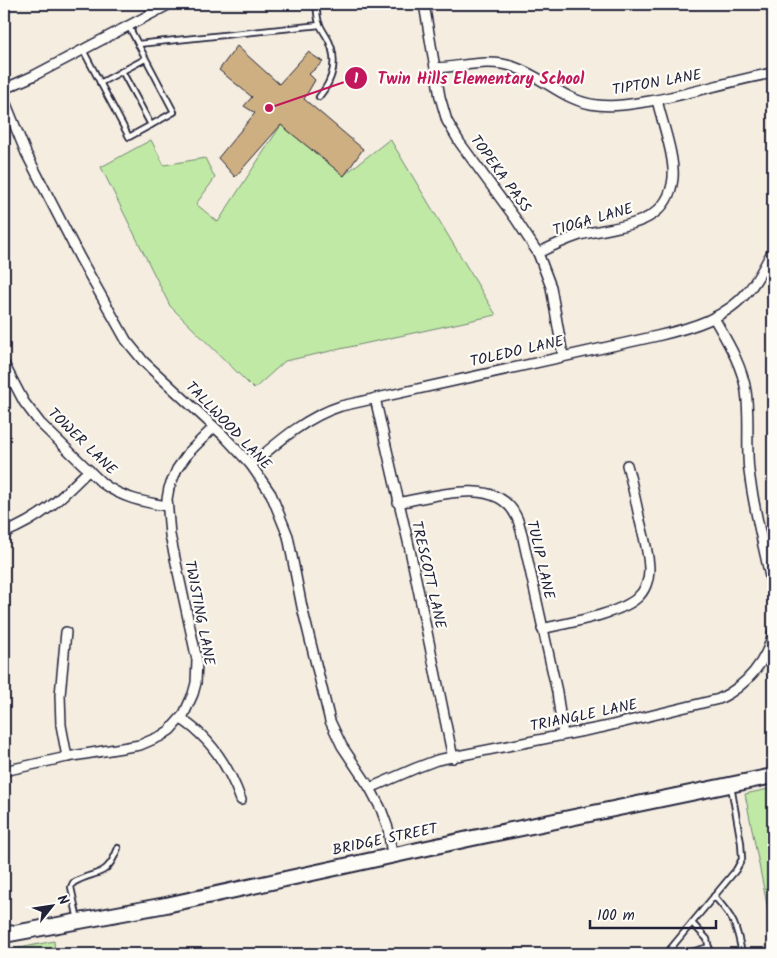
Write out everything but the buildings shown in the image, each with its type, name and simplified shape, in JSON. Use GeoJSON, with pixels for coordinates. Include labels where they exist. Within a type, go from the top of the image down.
{"type":"FeatureCollection","features":[{"type":"Feature","properties":{"kind":"main road","name":"BRIDGE STREET"},"geometry":{"type":"LineString","coordinates":[[4,935],[166,905],[392,855],[773,776]]}},
{"type":"Feature","properties":{"kind":"street"},"geometry":{"type":"LineString","coordinates":[[4,90],[170,4]]}},
{"type":"Feature","properties":{"kind":"street","name":"TOPEKA PASS"},"geometry":{"type":"LineString","coordinates":[[424,4],[440,97],[447,121],[460,143],[538,253],[550,287],[563,356]]}},
{"type":"Feature","properties":{"kind":"street","name":"TIPTON LANE"},"geometry":{"type":"LineString","coordinates":[[435,68],[504,64],[524,71],[566,96],[588,104],[623,106],[681,96],[773,73]]}},
{"type":"Feature","properties":{"kind":"street","name":"TALLWOOD LANE"},"geometry":{"type":"LineString","coordinates":[[4,98],[26,153],[80,258],[134,352],[214,427],[251,465],[271,494],[288,536],[302,607],[330,721],[342,746],[370,788],[381,809],[388,828],[392,855]]}},
{"type":"Feature","properties":{"kind":"street","name":"TIOGA LANE"},"geometry":{"type":"LineString","coordinates":[[538,253],[581,235],[626,226],[648,218],[663,206],[673,178],[657,100]]}},
{"type":"Feature","properties":{"kind":"street","name":"TOLEDO LANE"},"geometry":{"type":"LineString","coordinates":[[251,465],[296,429],[316,416],[341,406],[665,334],[714,318],[740,300],[750,289],[773,250]]}},
{"type":"Feature","properties":{"kind":"street"},"geometry":{"type":"LineString","coordinates":[[714,318],[740,367],[744,379],[748,404],[750,475],[763,549],[773,591]]}},
{"type":"Feature","properties":{"kind":"street","name":"TOWER LANE"},"geometry":{"type":"LineString","coordinates":[[4,364],[24,402],[40,423],[102,483],[121,495],[139,502],[167,506]]}},
{"type":"Feature","properties":{"kind":"street","name":"TRESCOTT LANE"},"geometry":{"type":"LineString","coordinates":[[375,398],[433,657],[453,758]]}},
{"type":"Feature","properties":{"kind":"street","name":"TWISTING LANE"},"geometry":{"type":"LineString","coordinates":[[4,771],[67,757],[140,745],[170,730],[181,719],[194,694],[197,665],[192,633],[170,535],[167,506],[169,488],[177,469],[195,445],[214,427]]}},
{"type":"Feature","properties":{"kind":"street"},"geometry":{"type":"LineString","coordinates":[[542,629],[610,611],[628,604],[643,591],[649,572],[647,551],[626,465]]}},
{"type":"Feature","properties":{"kind":"street"},"geometry":{"type":"LineString","coordinates":[[4,533],[26,524],[48,509],[89,470]]}},
{"type":"Feature","properties":{"kind":"street","name":"TULIP LANE"},"geometry":{"type":"LineString","coordinates":[[398,503],[448,494],[476,492],[494,496],[510,507],[516,515],[522,534],[557,692],[563,735]]}},
{"type":"Feature","properties":{"kind":"street"},"geometry":{"type":"LineString","coordinates":[[66,632],[60,695],[61,725],[67,757]]}},
{"type":"Feature","properties":{"kind":"street","name":"TRIANGLE LANE"},"geometry":{"type":"LineString","coordinates":[[370,788],[426,764],[695,706],[719,699],[731,694],[750,677],[758,667],[769,646],[773,632]]}},
{"type":"Feature","properties":{"kind":"street"},"geometry":{"type":"LineString","coordinates":[[181,719],[196,730],[215,749],[226,766],[241,800]]}},
{"type":"Feature","properties":{"kind":"lane"},"geometry":{"type":"LineString","coordinates":[[316,4],[320,25],[334,57],[334,68],[330,81],[320,96]]}},
{"type":"Feature","properties":{"kind":"lane"},"geometry":{"type":"LineString","coordinates":[[83,50],[129,137],[151,125],[174,112],[128,25]]}},
{"type":"Feature","properties":{"kind":"lane"},"geometry":{"type":"LineString","coordinates":[[138,44],[320,25]]}},
{"type":"Feature","properties":{"kind":"lane"},"geometry":{"type":"LineString","coordinates":[[100,83],[146,59]]}},
{"type":"Feature","properties":{"kind":"lane"},"geometry":{"type":"LineString","coordinates":[[122,71],[151,125]]}},
{"type":"Feature","properties":{"kind":"lane"},"geometry":{"type":"LineString","coordinates":[[666,954],[736,870],[742,859],[731,785]]}},
{"type":"Feature","properties":{"kind":"lane"},"geometry":{"type":"LineString","coordinates":[[78,921],[71,887],[73,883],[80,878],[100,873],[104,870],[114,858],[118,848]]}},
{"type":"Feature","properties":{"kind":"lane"},"geometry":{"type":"LineString","coordinates":[[714,896],[732,917],[737,929],[742,954]]}},
{"type":"Feature","properties":{"kind":"lane"},"geometry":{"type":"LineString","coordinates":[[692,923],[707,939],[710,954]]}},
{"type":"Feature","properties":{"kind":"lane"},"geometry":{"type":"LineString","coordinates":[[688,954],[709,947]]}},
{"type":"Feature","properties":{"kind":"green space"},"geometry":{"type":"Polygon","coordinates":[[[281,125],[344,175],[390,139],[496,315],[285,361],[254,389],[170,306],[101,167],[151,140],[164,165],[205,158],[215,178],[196,204],[218,222],[281,125]]]}},
{"type":"Feature","properties":{"kind":"green space"},"geometry":{"type":"Polygon","coordinates":[[[773,788],[773,935],[745,794],[773,788]]]}},
{"type":"Feature","properties":{"kind":"green space"},"geometry":{"type":"Polygon","coordinates":[[[54,941],[55,954],[4,954],[4,947],[5,951],[54,941]]]}},
{"type":"Feature","properties":{"kind":"place","name":"Twin Hills Elementary School"},"geometry":{"type":"Point","coordinates":[269,108]}}]}
